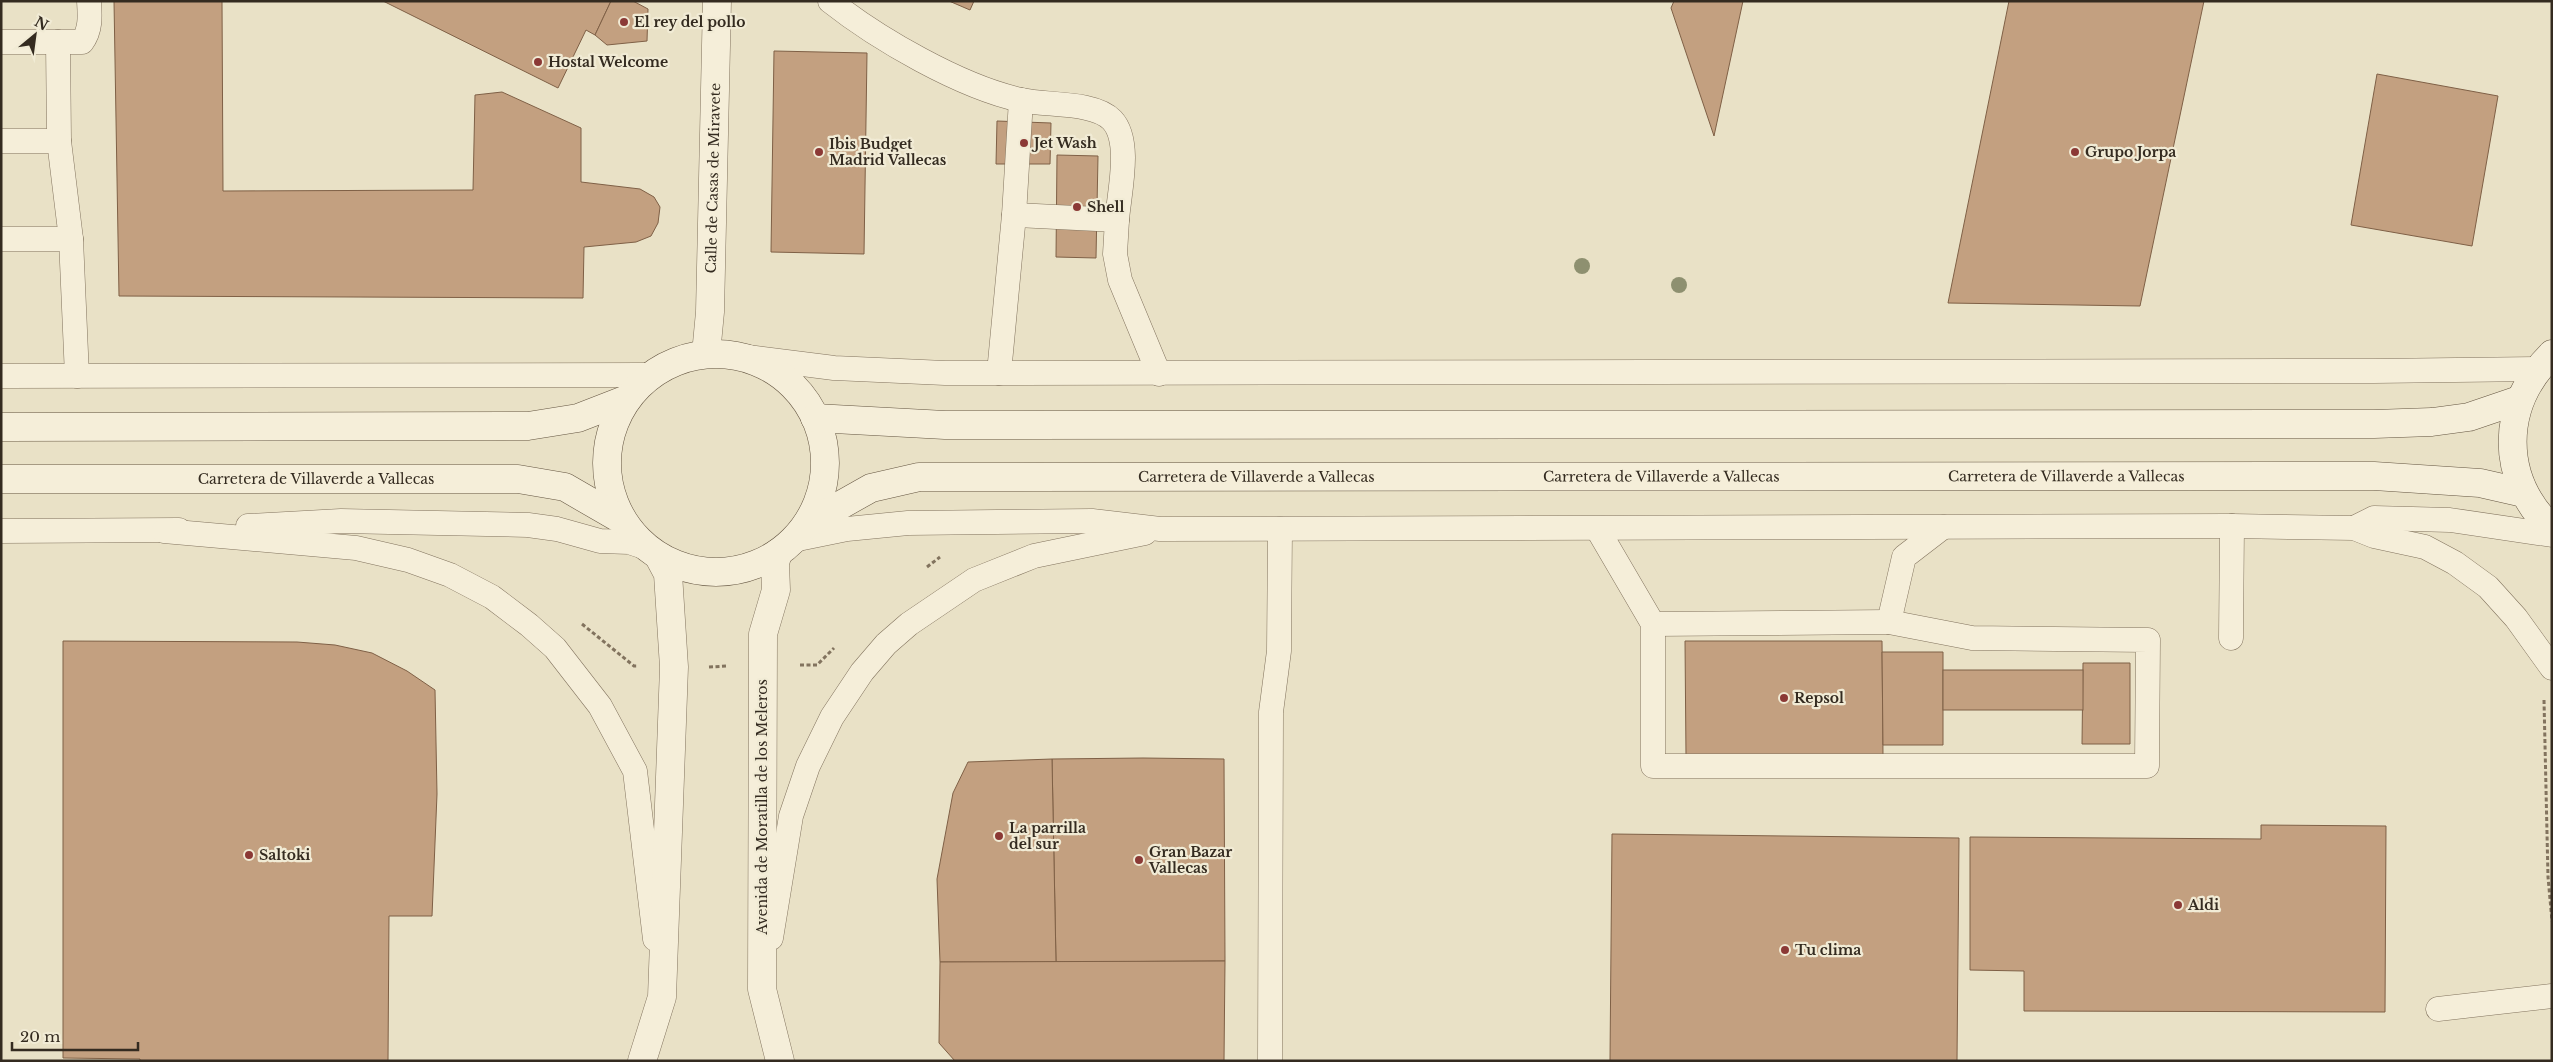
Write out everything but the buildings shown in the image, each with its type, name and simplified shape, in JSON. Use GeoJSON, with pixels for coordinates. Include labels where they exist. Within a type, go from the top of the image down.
{"type":"FeatureCollection","features":[{"type":"Feature","properties":{"kind":"main road","name":"Calle de Casas de Miravete"},"geometry":{"type":"LineString","coordinates":[[706,354],[710,312],[717,1]]}},
{"type":"Feature","properties":{"kind":"main road"},"geometry":{"type":"LineString","coordinates":[[642,1061],[662,997],[674,666],[668,574],[653,553],[622,520],[610,490],[606,459],[612,428],[627,399],[650,375],[677,361],[706,354],[740,356]]}},
{"type":"Feature","properties":{"kind":"main road","name":"Avenida de Moratilla de los Meleros"},"geometry":{"type":"LineString","coordinates":[[740,356],[772,370],[801,392],[815,418],[825,454],[822,490],[793,539],[775,563],[776,590],[763,634],[762,989],[780,1061]]}},
{"type":"Feature","properties":{"kind":"main road"},"geometry":{"type":"LineString","coordinates":[[2544,362],[2519,400],[2512,432],[2514,464],[2524,493],[2539,517],[2552,529]]}},
{"type":"Feature","properties":{"kind":"main road"},"geometry":{"type":"LineString","coordinates":[[1,428],[528,426],[578,418],[627,399]]}},
{"type":"Feature","properties":{"kind":"main road"},"geometry":{"type":"LineString","coordinates":[[815,418],[945,426],[2374,424],[2432,422],[2469,417],[2519,400]]}},
{"type":"Feature","properties":{"kind":"main road","name":"Carretera de Villaverde a Vallecas"},"geometry":{"type":"LineString","coordinates":[[653,553],[688,569],[720,572],[751,566],[872,488],[919,477],[2374,476],[2480,483],[2524,493]]}},
{"type":"Feature","properties":{"kind":"main road","name":"Carretera de Villaverde a Vallecas"},"geometry":{"type":"LineString","coordinates":[[1,479],[518,479],[566,487],[622,520]]}},
{"type":"Feature","properties":{"kind":"lane"},"geometry":{"type":"LineString","coordinates":[[1,42],[82,42],[87,35],[90,1]]}},
{"type":"Feature","properties":{"kind":"lane"},"geometry":{"type":"LineString","coordinates":[[830,1],[862,25],[925,61],[985,89],[1021,100],[1093,109],[1112,119],[1121,136],[1123,155],[1115,254],[1120,280],[1159,374]]}},
{"type":"Feature","properties":{"kind":"lane"},"geometry":{"type":"LineString","coordinates":[[58,42],[59,141],[71,239],[77,376]]}},
{"type":"Feature","properties":{"kind":"lane"},"geometry":{"type":"LineString","coordinates":[[999,373],[1014,215],[1021,100]]}},
{"type":"Feature","properties":{"kind":"lane"},"geometry":{"type":"LineString","coordinates":[[1,141],[59,141]]}},
{"type":"Feature","properties":{"kind":"lane"},"geometry":{"type":"LineString","coordinates":[[1014,215],[1117,220]]}},
{"type":"Feature","properties":{"kind":"lane"},"geometry":{"type":"LineString","coordinates":[[1,239],[71,239]]}},
{"type":"Feature","properties":{"kind":"lane"},"geometry":{"type":"LineString","coordinates":[[740,356],[834,368],[999,373],[1159,374],[2544,362]]}},
{"type":"Feature","properties":{"kind":"lane"},"geometry":{"type":"LineString","coordinates":[[1,376],[650,375]]}},
{"type":"Feature","properties":{"kind":"lane"},"geometry":{"type":"LineString","coordinates":[[2354,528],[2374,518],[2431,520],[2552,535]]}},
{"type":"Feature","properties":{"kind":"lane"},"geometry":{"type":"LineString","coordinates":[[1,531],[164,531],[341,521],[490,523],[557,529],[600,541],[629,542],[653,553]]}},
{"type":"Feature","properties":{"kind":"lane"},"geometry":{"type":"LineString","coordinates":[[793,539],[847,529],[908,522],[1092,522],[1160,529],[1280,530],[2232,526],[2354,528],[2374,536],[2425,547],[2454,563],[2488,587],[2516,618],[2547,660]]}},
{"type":"Feature","properties":{"kind":"lane"},"geometry":{"type":"LineString","coordinates":[[2231,638],[2232,526]]}},
{"type":"Feature","properties":{"kind":"lane"},"geometry":{"type":"LineString","coordinates":[[1890,622],[1904,557],[1943,527]]}},
{"type":"Feature","properties":{"kind":"lane"},"geometry":{"type":"LineString","coordinates":[[762,989],[791,816],[808,766],[832,717],[862,672],[886,644],[909,624],[974,580],[1034,556],[1092,546],[1160,529]]}},
{"type":"Feature","properties":{"kind":"lane"},"geometry":{"type":"LineString","coordinates":[[1270,1061],[1271,712],[1279,651],[1280,530]]}},
{"type":"Feature","properties":{"kind":"lane"},"geometry":{"type":"LineString","coordinates":[[1598,530],[1653,624],[1653,766],[2148,766],[2148,640],[1972,638],[1890,622],[1653,624]]}},
{"type":"Feature","properties":{"kind":"lane"},"geometry":{"type":"LineString","coordinates":[[164,531],[356,548],[408,560],[450,575],[492,598],[555,648],[600,706],[634,771],[662,997]]}},
{"type":"Feature","properties":{"kind":"lane"},"geometry":{"type":"LineString","coordinates":[[2438,1008],[2552,996]]}},
{"type":"Feature","properties":{"kind":"path"},"geometry":{"type":"LineString","coordinates":[[2547,660],[2548,877],[2552,921]]}},
{"type":"Feature","properties":{"kind":"path"},"geometry":{"type":"LineString","coordinates":[[792,665],[817,665]]}},
{"type":"Feature","properties":{"kind":"path"},"geometry":{"type":"LineString","coordinates":[[705,667],[730,666]]}},
{"type":"Feature","properties":{"kind":"place","name":"El rey del pollo"},"geometry":{"type":"Point","coordinates":[624,22]}},
{"type":"Feature","properties":{"kind":"place","name":"Hostal Welcome"},"geometry":{"type":"Point","coordinates":[538,62]}},
{"type":"Feature","properties":{"kind":"place","name":"Jet Wash"},"geometry":{"type":"Point","coordinates":[1024,143]}},
{"type":"Feature","properties":{"kind":"place","name":"Ibis Budget Madrid Vallecas"},"geometry":{"type":"Point","coordinates":[819,152]}},
{"type":"Feature","properties":{"kind":"place","name":"Grupo Jorpa"},"geometry":{"type":"Point","coordinates":[2075,152]}},
{"type":"Feature","properties":{"kind":"place","name":"Shell"},"geometry":{"type":"Point","coordinates":[1077,207]}},
{"type":"Feature","properties":{"kind":"place","name":"Repsol"},"geometry":{"type":"Point","coordinates":[1784,698]}},
{"type":"Feature","properties":{"kind":"place","name":"La parrilla del sur"},"geometry":{"type":"Point","coordinates":[999,836]}},
{"type":"Feature","properties":{"kind":"place","name":"Saltoki"},"geometry":{"type":"Point","coordinates":[249,855]}},
{"type":"Feature","properties":{"kind":"place","name":"Gran Bazar Vallecas"},"geometry":{"type":"Point","coordinates":[1139,860]}},
{"type":"Feature","properties":{"kind":"place","name":"Aldi"},"geometry":{"type":"Point","coordinates":[2178,905]}},
{"type":"Feature","properties":{"kind":"place","name":"Tu clima"},"geometry":{"type":"Point","coordinates":[1785,950]}}]}
